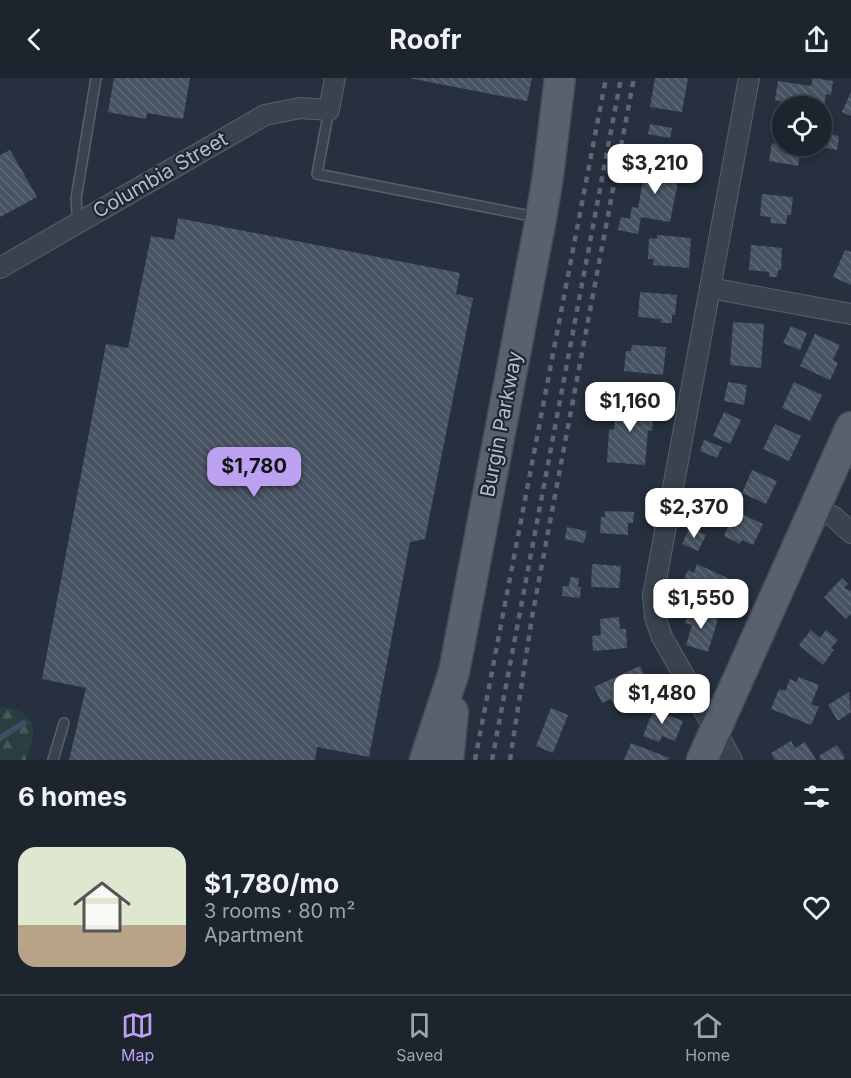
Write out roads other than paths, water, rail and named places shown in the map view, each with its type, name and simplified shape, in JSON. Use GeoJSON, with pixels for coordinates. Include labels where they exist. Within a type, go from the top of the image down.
{"type":"FeatureCollection","features":[{"type":"Feature","properties":{"kind":"main road","name":"Burgin Parkway"},"geometry":{"type":"LineString","coordinates":[[425,760],[454,672],[541,218],[560,78]]}},
{"type":"Feature","properties":{"kind":"main road","name":"Burgin Parkway"},"geometry":{"type":"LineString","coordinates":[[548,176],[572,78]]}},
{"type":"Feature","properties":{"kind":"main road"},"geometry":{"type":"LineString","coordinates":[[702,760],[851,428]]}},
{"type":"Feature","properties":{"kind":"main road","name":"Burgin Parkway"},"geometry":{"type":"LineString","coordinates":[[448,760],[452,740],[454,672]]}},
{"type":"Feature","properties":{"kind":"street"},"geometry":{"type":"LineString","coordinates":[[329,110],[335,78]]}},
{"type":"Feature","properties":{"kind":"street"},"geometry":{"type":"LineString","coordinates":[[732,760],[662,637],[655,617],[653,596],[749,78]]}},
{"type":"Feature","properties":{"kind":"street","name":"Columbia Street"},"geometry":{"type":"LineString","coordinates":[[0,268],[266,115],[300,108],[329,110]]}},
{"type":"Feature","properties":{"kind":"street"},"geometry":{"type":"LineString","coordinates":[[710,288],[851,314]]}},
{"type":"Feature","properties":{"kind":"street"},"geometry":{"type":"LineString","coordinates":[[815,508],[834,517],[851,533]]}},
{"type":"Feature","properties":{"kind":"lane"},"geometry":{"type":"LineString","coordinates":[[78,223],[76,199],[96,78]]}},
{"type":"Feature","properties":{"kind":"lane"},"geometry":{"type":"LineString","coordinates":[[329,110],[317,174],[541,218]]}},
{"type":"Feature","properties":{"kind":"lane"},"geometry":{"type":"LineString","coordinates":[[53,760],[64,723]]}},
{"type":"Feature","properties":{"kind":"waterway"},"geometry":{"type":"LineString","coordinates":[[0,738],[24,723]]}},
{"type":"Feature","properties":{"kind":"railway"},"geometry":{"type":"LineString","coordinates":[[475,760],[606,78]]}},
{"type":"Feature","properties":{"kind":"railway"},"geometry":{"type":"LineString","coordinates":[[492,760],[621,78]]}},
{"type":"Feature","properties":{"kind":"railway"},"geometry":{"type":"LineString","coordinates":[[510,760],[532,617],[634,78]]}}]}
